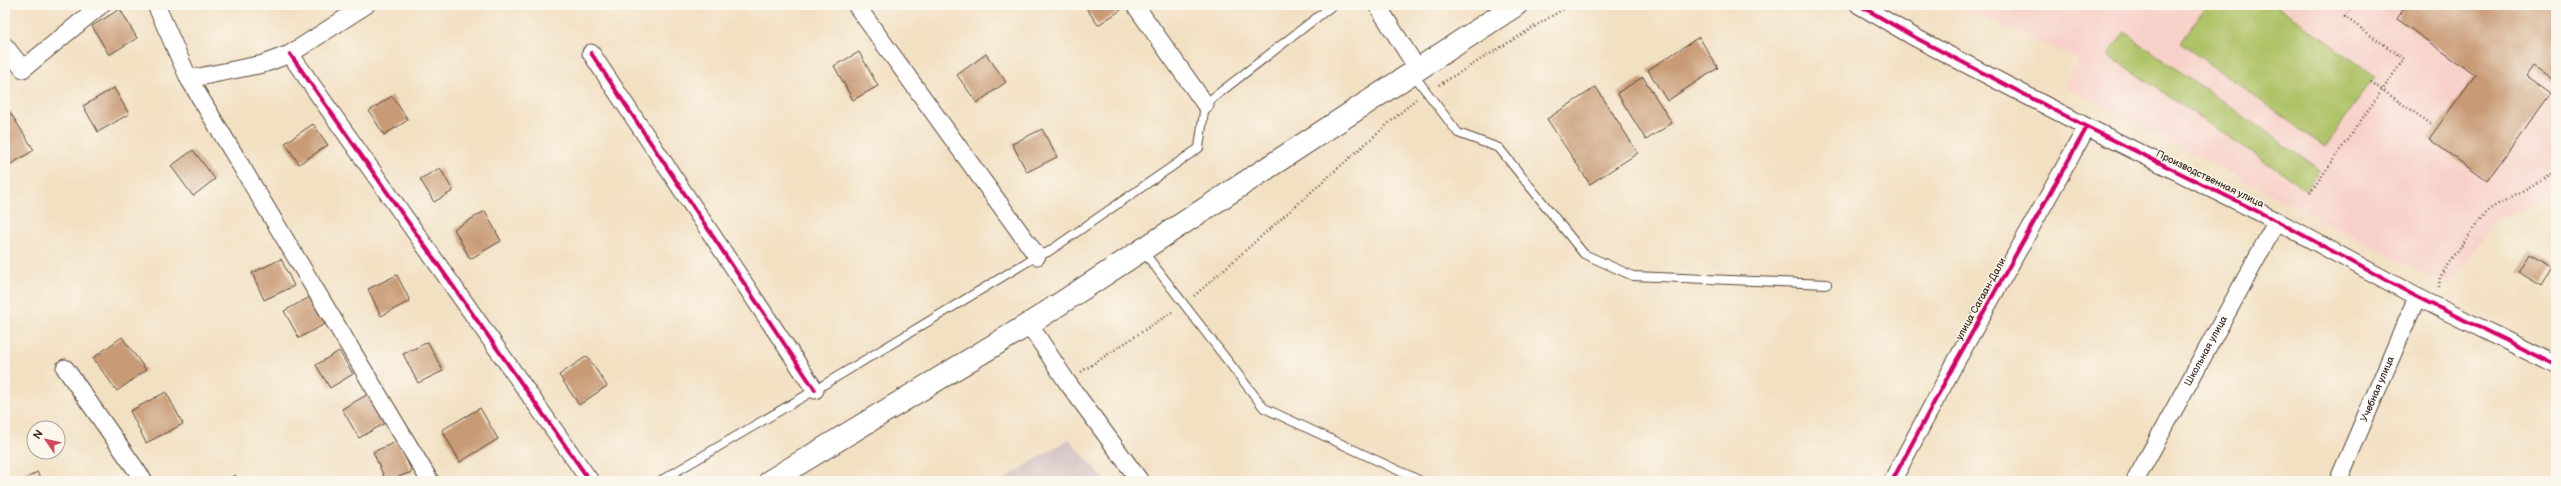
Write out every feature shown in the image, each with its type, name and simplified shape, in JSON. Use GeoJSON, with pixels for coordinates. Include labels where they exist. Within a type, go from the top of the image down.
{"type":"FeatureCollection","features":[{"type":"Feature","properties":{"kind":"main road"},"geometry":{"type":"LineString","coordinates":[[770,481],[1029,324],[1414,70],[1516,5]]}},
{"type":"Feature","properties":{"kind":"street"},"geometry":{"type":"LineString","coordinates":[[5,46],[23,69],[101,5]]}},
{"type":"Feature","properties":{"kind":"street"},"geometry":{"type":"LineString","coordinates":[[156,5],[189,79],[430,481]]}},
{"type":"Feature","properties":{"kind":"street"},"geometry":{"type":"LineString","coordinates":[[189,79],[263,64],[290,54],[366,5]]}},
{"type":"Feature","properties":{"kind":"street"},"geometry":{"type":"LineString","coordinates":[[856,5],[1037,256]]}},
{"type":"Feature","properties":{"kind":"street"},"geometry":{"type":"LineString","coordinates":[[1135,5],[1205,104]]}},
{"type":"Feature","properties":{"kind":"street"},"geometry":{"type":"LineString","coordinates":[[1377,5],[1414,70]]}},
{"type":"Feature","properties":{"kind":"street","name":"Производственная улица"},"geometry":{"type":"LineString","coordinates":[[1859,5],[1916,38],[2087,127],[2276,221],[2417,297],[2556,365]]}},
{"type":"Feature","properties":{"kind":"street"},"geometry":{"type":"LineString","coordinates":[[290,54],[590,481]]}},
{"type":"Feature","properties":{"kind":"street"},"geometry":{"type":"LineString","coordinates":[[591,54],[815,390]]}},
{"type":"Feature","properties":{"kind":"street","name":"улица Сагаан-Дали"},"geometry":{"type":"LineString","coordinates":[[1892,481],[1954,365],[2087,127]]}},
{"type":"Feature","properties":{"kind":"street","name":"Школьная улица"},"geometry":{"type":"LineString","coordinates":[[2135,481],[2276,221]]}},
{"type":"Feature","properties":{"kind":"street","name":"Учебная улица"},"geometry":{"type":"LineString","coordinates":[[2338,481],[2417,297]]}},
{"type":"Feature","properties":{"kind":"street"},"geometry":{"type":"LineString","coordinates":[[1029,324],[1067,382],[1140,481]]}},
{"type":"Feature","properties":{"kind":"street"},"geometry":{"type":"LineString","coordinates":[[65,368],[144,481]]}},
{"type":"Feature","properties":{"kind":"lane"},"geometry":{"type":"LineString","coordinates":[[660,481],[815,390],[1037,256],[1048,252],[1199,148],[1205,104],[1333,5]]}},
{"type":"Feature","properties":{"kind":"lane"},"geometry":{"type":"LineString","coordinates":[[1414,70],[1427,92],[1458,133],[1499,148],[1584,254],[1633,276],[1827,284]]}},
{"type":"Feature","properties":{"kind":"lane"},"geometry":{"type":"LineString","coordinates":[[1142,250],[1264,408],[1421,481]]}},
{"type":"Feature","properties":{"kind":"path"},"geometry":{"type":"LineString","coordinates":[[1067,382],[1184,304],[1416,99],[1570,5]]}},
{"type":"Feature","properties":{"kind":"path"},"geometry":{"type":"LineString","coordinates":[[2310,193],[2404,59],[2345,17],[2354,5]]}},
{"type":"Feature","properties":{"kind":"path"},"geometry":{"type":"LineString","coordinates":[[2371,82],[2431,124]]}},
{"type":"Feature","properties":{"kind":"path"},"geometry":{"type":"LineString","coordinates":[[2439,307],[2440,277],[2486,211],[2556,172]]}},
{"type":"Feature","properties":{"kind":"shaded area"},"geometry":{"type":"Polygon","coordinates":[[[1956,5],[2556,5],[2556,205],[2533,205],[2495,219],[2450,287],[2063,86],[2079,60],[1956,5]]]}},
{"type":"Feature","properties":{"kind":"shaded area"},"geometry":{"type":"Polygon","coordinates":[[[1069,439],[1106,481],[1001,481],[1069,439]]]}},
{"type":"Feature","properties":{"kind":"green space"},"geometry":{"type":"Polygon","coordinates":[[[2207,5],[2276,5],[2375,76],[2325,147],[2180,43],[2207,5]]]}},
{"type":"Feature","properties":{"kind":"green space"},"geometry":{"type":"Polygon","coordinates":[[[2124,32],[2320,170],[2307,190],[2108,55],[2124,32]]]}},
{"type":"Feature","properties":{"kind":"building"},"geometry":{"type":"Polygon","coordinates":[[[1084,5],[1118,5],[1121,10],[1098,25],[1084,5]]]}},
{"type":"Feature","properties":{"kind":"building"},"geometry":{"type":"Polygon","coordinates":[[[2406,5],[2556,5],[2556,83],[2533,66],[2526,76],[2550,93],[2487,181],[2429,139],[2475,75],[2397,19],[2406,5]]]}},
{"type":"Feature","properties":{"kind":"building"},"geometry":{"type":"Polygon","coordinates":[[[120,9],[137,38],[109,55],[92,26],[120,9]]]}},
{"type":"Feature","properties":{"kind":"building"},"geometry":{"type":"Polygon","coordinates":[[[1699,37],[1718,68],[1667,101],[1648,70],[1699,37]]]}},
{"type":"Feature","properties":{"kind":"building"},"geometry":{"type":"Polygon","coordinates":[[[859,52],[878,86],[853,100],[834,66],[859,52]]]}},
{"type":"Feature","properties":{"kind":"building"},"geometry":{"type":"Polygon","coordinates":[[[986,54],[1006,82],[977,103],[957,75],[986,54]]]}},
{"type":"Feature","properties":{"kind":"building"},"geometry":{"type":"Polygon","coordinates":[[[1643,77],[1672,123],[1646,140],[1617,93],[1643,77]]]}},
{"type":"Feature","properties":{"kind":"building"},"geometry":{"type":"Polygon","coordinates":[[[1596,87],[1638,153],[1590,184],[1547,119],[1596,87]]]}},
{"type":"Feature","properties":{"kind":"building"},"geometry":{"type":"Polygon","coordinates":[[[114,88],[129,114],[98,132],[83,106],[114,88]]]}},
{"type":"Feature","properties":{"kind":"building"},"geometry":{"type":"Polygon","coordinates":[[[392,96],[408,120],[384,135],[369,111],[392,96]]]}},
{"type":"Feature","properties":{"kind":"building"},"geometry":{"type":"Polygon","coordinates":[[[8,109],[34,150],[5,168],[5,111],[8,109]]]}},
{"type":"Feature","properties":{"kind":"building"},"geometry":{"type":"Polygon","coordinates":[[[313,124],[328,145],[299,164],[285,143],[313,124]]]}},
{"type":"Feature","properties":{"kind":"building"},"geometry":{"type":"Polygon","coordinates":[[[1042,129],[1057,157],[1027,172],[1012,144],[1042,129]]]}},
{"type":"Feature","properties":{"kind":"building"},"geometry":{"type":"Polygon","coordinates":[[[193,150],[215,179],[193,196],[171,166],[193,150]]]}},
{"type":"Feature","properties":{"kind":"building"},"geometry":{"type":"Polygon","coordinates":[[[440,168],[453,191],[434,202],[420,179],[440,168]]]}},
{"type":"Feature","properties":{"kind":"building"},"geometry":{"type":"Polygon","coordinates":[[[485,211],[501,241],[470,259],[454,229],[485,211]]]}},
{"type":"Feature","properties":{"kind":"building"},"geometry":{"type":"Polygon","coordinates":[[[2529,253],[2553,267],[2542,286],[2518,272],[2529,253]]]}},
{"type":"Feature","properties":{"kind":"building"},"geometry":{"type":"Polygon","coordinates":[[[281,259],[294,286],[264,300],[252,273],[281,259]]]}},
{"type":"Feature","properties":{"kind":"building"},"geometry":{"type":"Polygon","coordinates":[[[397,275],[410,301],[381,316],[368,289],[397,275]]]}},
{"type":"Feature","properties":{"kind":"building"},"geometry":{"type":"Polygon","coordinates":[[[310,297],[325,324],[299,338],[284,311],[310,297]]]}},
{"type":"Feature","properties":{"kind":"building"},"geometry":{"type":"Polygon","coordinates":[[[122,337],[146,370],[117,391],[93,358],[122,337]]]}},
{"type":"Feature","properties":{"kind":"building"},"geometry":{"type":"Polygon","coordinates":[[[428,342],[443,371],[418,383],[403,354],[428,342]]]}},
{"type":"Feature","properties":{"kind":"building"},"geometry":{"type":"Polygon","coordinates":[[[339,351],[353,374],[330,388],[316,365],[339,351]]]}},
{"type":"Feature","properties":{"kind":"building"},"geometry":{"type":"Polygon","coordinates":[[[587,356],[607,386],[579,405],[559,375],[587,356]]]}},
{"type":"Feature","properties":{"kind":"building"},"geometry":{"type":"Polygon","coordinates":[[[166,392],[183,424],[146,443],[130,411],[166,392]]]}},
{"type":"Feature","properties":{"kind":"building"},"geometry":{"type":"Polygon","coordinates":[[[370,393],[387,422],[359,438],[342,409],[370,393]]]}},
{"type":"Feature","properties":{"kind":"building"},"geometry":{"type":"Polygon","coordinates":[[[480,408],[498,439],[460,462],[442,430],[480,408]]]}},
{"type":"Feature","properties":{"kind":"building"},"geometry":{"type":"Polygon","coordinates":[[[398,441],[412,472],[386,481],[373,452],[398,441]]]}},
{"type":"Feature","properties":{"kind":"building"},"geometry":{"type":"Polygon","coordinates":[[[37,472],[42,481],[22,481],[37,472]]]}},
{"type":"Feature","properties":{"kind":"building"},"geometry":{"type":"Polygon","coordinates":[[[235,475],[239,481],[225,481],[235,475]]]}},
{"type":"Feature","properties":{"kind":"cycle path"},"geometry":{"type":"LineString","coordinates":[[1859,5],[1916,38],[2087,127],[2277,221],[2417,297],[2556,365]]}},
{"type":"Feature","properties":{"kind":"cycle path"},"geometry":{"type":"LineString","coordinates":[[591,53],[815,390]]}},
{"type":"Feature","properties":{"kind":"cycle path"},"geometry":{"type":"LineString","coordinates":[[290,54],[590,481]]}},
{"type":"Feature","properties":{"kind":"cycle path"},"geometry":{"type":"LineString","coordinates":[[1892,481],[1954,365],[2087,127]]}}]}
